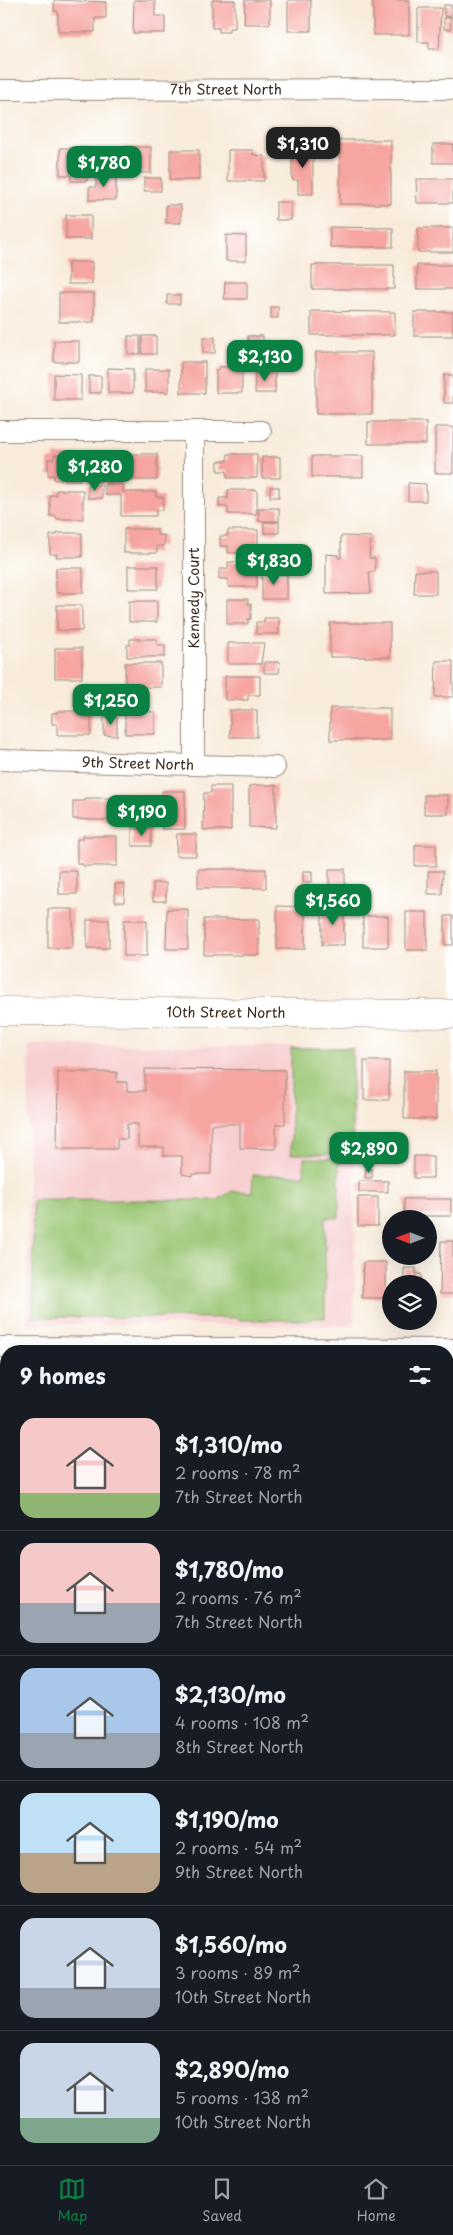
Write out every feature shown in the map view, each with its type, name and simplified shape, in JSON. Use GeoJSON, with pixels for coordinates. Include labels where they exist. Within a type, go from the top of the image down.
{"type":"FeatureCollection","features":[{"type":"Feature","properties":{"kind":"main road","name":"10th Street North"},"geometry":{"type":"LineString","coordinates":[[0,1011],[453,1014]]}},
{"type":"Feature","properties":{"kind":"street","name":"7th Street North"},"geometry":{"type":"LineString","coordinates":[[0,90],[453,89]]}},
{"type":"Feature","properties":{"kind":"street"},"geometry":{"type":"LineString","coordinates":[[0,430],[261,431]]}},
{"type":"Feature","properties":{"kind":"street","name":"Kennedy Court"},"geometry":{"type":"LineString","coordinates":[[194,432],[194,765]]}},
{"type":"Feature","properties":{"kind":"street","name":"9th Street North"},"geometry":{"type":"LineString","coordinates":[[0,760],[275,767]]}},
{"type":"Feature","properties":{"kind":"shaded area"},"geometry":{"type":"Polygon","coordinates":[[[29,1045],[356,1047],[354,1326],[27,1324],[29,1045]]]}},
{"type":"Feature","properties":{"kind":"green space"},"geometry":{"type":"Polygon","coordinates":[[[291,1048],[352,1048],[352,1154],[291,1154],[291,1048]]]}},
{"type":"Feature","properties":{"kind":"green space"},"geometry":{"type":"Polygon","coordinates":[[[304,1158],[339,1158],[339,1218],[325,1218],[325,1318],[314,1318],[311,1320],[239,1320],[238,1318],[33,1317],[33,1200],[218,1200],[232,1191],[252,1192],[253,1175],[304,1175],[304,1158]]]}},
{"type":"Feature","properties":{"kind":"building"},"geometry":{"type":"Polygon","coordinates":[[[54,0],[106,2],[106,18],[95,18],[95,32],[58,32],[58,11],[54,11],[54,0]]]}},
{"type":"Feature","properties":{"kind":"building"},"geometry":{"type":"Polygon","coordinates":[[[134,0],[155,0],[155,16],[165,16],[165,33],[133,33],[134,0]]]}},
{"type":"Feature","properties":{"kind":"building"},"geometry":{"type":"Polygon","coordinates":[[[212,0],[235,0],[235,28],[229,28],[229,32],[219,32],[219,28],[212,28],[212,0]]]}},
{"type":"Feature","properties":{"kind":"building"},"geometry":{"type":"Polygon","coordinates":[[[245,0],[270,0],[270,24],[244,24],[245,0]]]}},
{"type":"Feature","properties":{"kind":"building"},"geometry":{"type":"Polygon","coordinates":[[[288,0],[311,0],[311,31],[288,31],[288,0]]]}},
{"type":"Feature","properties":{"kind":"building"},"geometry":{"type":"Polygon","coordinates":[[[373,0],[409,0],[409,35],[373,35],[373,0]]]}},
{"type":"Feature","properties":{"kind":"building"},"geometry":{"type":"Polygon","coordinates":[[[444,5],[451,5],[451,17],[444,16],[444,5]]]}},
{"type":"Feature","properties":{"kind":"building"},"geometry":{"type":"Polygon","coordinates":[[[418,8],[441,8],[439,49],[429,49],[429,42],[418,42],[418,8]]]}},
{"type":"Feature","properties":{"kind":"building"},"geometry":{"type":"Polygon","coordinates":[[[444,18],[451,18],[451,29],[444,29],[444,18]]]}},
{"type":"Feature","properties":{"kind":"building"},"geometry":{"type":"Polygon","coordinates":[[[340,140],[391,140],[391,204],[340,204],[340,140]]]}},
{"type":"Feature","properties":{"kind":"building"},"geometry":{"type":"Polygon","coordinates":[[[433,144],[453,144],[453,163],[433,163],[433,144]]]}},
{"type":"Feature","properties":{"kind":"building"},"geometry":{"type":"Polygon","coordinates":[[[292,146],[313,147],[313,194],[298,194],[298,180],[292,180],[292,146]]]}},
{"type":"Feature","properties":{"kind":"building"},"geometry":{"type":"Polygon","coordinates":[[[124,147],[151,147],[151,173],[124,173],[124,147]]]}},
{"type":"Feature","properties":{"kind":"building"},"geometry":{"type":"Polygon","coordinates":[[[60,148],[90,148],[90,175],[87,175],[87,181],[71,181],[71,175],[60,175],[60,148]]]}},
{"type":"Feature","properties":{"kind":"building"},"geometry":{"type":"Polygon","coordinates":[[[170,150],[199,150],[199,180],[170,180],[170,150]]]}},
{"type":"Feature","properties":{"kind":"building"},"geometry":{"type":"Polygon","coordinates":[[[228,150],[253,150],[253,155],[264,156],[264,181],[228,181],[228,150]]]}},
{"type":"Feature","properties":{"kind":"building"},"geometry":{"type":"Polygon","coordinates":[[[96,175],[116,175],[116,200],[89,200],[89,187],[96,187],[96,175]]]}},
{"type":"Feature","properties":{"kind":"building"},"geometry":{"type":"Polygon","coordinates":[[[144,178],[161,178],[161,191],[144,191],[144,178]]]}},
{"type":"Feature","properties":{"kind":"building"},"geometry":{"type":"Polygon","coordinates":[[[416,179],[453,179],[453,203],[417,203],[416,179]]]}},
{"type":"Feature","properties":{"kind":"building"},"geometry":{"type":"Polygon","coordinates":[[[276,202],[291,202],[291,220],[276,220],[276,202]]]}},
{"type":"Feature","properties":{"kind":"building"},"geometry":{"type":"Polygon","coordinates":[[[166,205],[181,205],[181,223],[166,223],[166,205]]]}},
{"type":"Feature","properties":{"kind":"building"},"geometry":{"type":"Polygon","coordinates":[[[66,215],[91,215],[91,239],[66,239],[66,215]]]}},
{"type":"Feature","properties":{"kind":"building"},"geometry":{"type":"Polygon","coordinates":[[[330,227],[393,228],[393,247],[330,247],[330,227]]]}},
{"type":"Feature","properties":{"kind":"building"},"geometry":{"type":"Polygon","coordinates":[[[418,228],[453,228],[453,252],[418,252],[418,228]]]}},
{"type":"Feature","properties":{"kind":"building"},"geometry":{"type":"Polygon","coordinates":[[[226,235],[246,236],[246,261],[226,261],[226,235]]]}},
{"type":"Feature","properties":{"kind":"building"},"geometry":{"type":"Polygon","coordinates":[[[68,262],[92,262],[92,284],[68,284],[68,262]]]}},
{"type":"Feature","properties":{"kind":"building"},"geometry":{"type":"Polygon","coordinates":[[[312,265],[394,265],[394,289],[312,289],[312,265]]]}},
{"type":"Feature","properties":{"kind":"building"},"geometry":{"type":"Polygon","coordinates":[[[417,265],[453,265],[453,289],[417,289],[417,265]]]}},
{"type":"Feature","properties":{"kind":"building"},"geometry":{"type":"Polygon","coordinates":[[[225,282],[247,282],[247,299],[224,299],[225,282]]]}},
{"type":"Feature","properties":{"kind":"building"},"geometry":{"type":"Polygon","coordinates":[[[59,293],[94,293],[94,322],[59,322],[59,293]]]}},
{"type":"Feature","properties":{"kind":"building"},"geometry":{"type":"Polygon","coordinates":[[[167,295],[180,295],[180,304],[167,304],[167,295]]]}},
{"type":"Feature","properties":{"kind":"building"},"geometry":{"type":"Polygon","coordinates":[[[271,307],[278,307],[278,318],[271,318],[271,307]]]}},
{"type":"Feature","properties":{"kind":"building"},"geometry":{"type":"Polygon","coordinates":[[[311,311],[395,312],[395,335],[311,335],[311,311]]]}},
{"type":"Feature","properties":{"kind":"building"},"geometry":{"type":"Polygon","coordinates":[[[414,312],[453,312],[453,336],[414,336],[414,312]]]}},
{"type":"Feature","properties":{"kind":"building"},"geometry":{"type":"Polygon","coordinates":[[[128,336],[140,336],[140,354],[128,354],[128,336]]]}},
{"type":"Feature","properties":{"kind":"building"},"geometry":{"type":"Polygon","coordinates":[[[142,336],[156,336],[156,354],[142,354],[142,336]]]}},
{"type":"Feature","properties":{"kind":"building"},"geometry":{"type":"Polygon","coordinates":[[[248,336],[263,336],[263,356],[248,356],[248,336]]]}},
{"type":"Feature","properties":{"kind":"building"},"geometry":{"type":"Polygon","coordinates":[[[203,337],[215,337],[215,353],[203,353],[203,337]]]}},
{"type":"Feature","properties":{"kind":"building"},"geometry":{"type":"Polygon","coordinates":[[[54,341],[79,341],[79,362],[54,362],[54,341]]]}},
{"type":"Feature","properties":{"kind":"building"},"geometry":{"type":"Polygon","coordinates":[[[316,352],[372,352],[372,414],[316,414],[316,352]]]}},
{"type":"Feature","properties":{"kind":"building"},"geometry":{"type":"Polygon","coordinates":[[[181,362],[205,362],[205,393],[181,393],[181,362]]]}},
{"type":"Feature","properties":{"kind":"building"},"geometry":{"type":"Polygon","coordinates":[[[219,367],[236,367],[236,370],[242,370],[242,393],[216,393],[216,370],[219,370],[219,367]]]}},
{"type":"Feature","properties":{"kind":"building"},"geometry":{"type":"Polygon","coordinates":[[[108,368],[133,369],[133,393],[108,393],[108,368]]]}},
{"type":"Feature","properties":{"kind":"building"},"geometry":{"type":"Polygon","coordinates":[[[145,369],[169,369],[169,392],[145,392],[145,369]]]}},
{"type":"Feature","properties":{"kind":"building"},"geometry":{"type":"Polygon","coordinates":[[[255,370],[275,370],[275,393],[255,393],[255,370]]]}},
{"type":"Feature","properties":{"kind":"building"},"geometry":{"type":"Polygon","coordinates":[[[54,374],[81,375],[81,400],[54,400],[54,374]]]}},
{"type":"Feature","properties":{"kind":"building"},"geometry":{"type":"Polygon","coordinates":[[[444,375],[453,375],[453,403],[444,403],[444,375]]]}},
{"type":"Feature","properties":{"kind":"building"},"geometry":{"type":"Polygon","coordinates":[[[89,376],[101,376],[101,393],[89,393],[89,376]]]}},
{"type":"Feature","properties":{"kind":"building"},"geometry":{"type":"Polygon","coordinates":[[[368,422],[426,422],[426,444],[368,444],[368,422]]]}},
{"type":"Feature","properties":{"kind":"building"},"geometry":{"type":"Polygon","coordinates":[[[435,427],[453,427],[453,473],[435,473],[435,427]]]}},
{"type":"Feature","properties":{"kind":"building"},"geometry":{"type":"Polygon","coordinates":[[[123,454],[157,454],[157,480],[123,480],[123,454]]]}},
{"type":"Feature","properties":{"kind":"building"},"geometry":{"type":"Polygon","coordinates":[[[228,454],[257,454],[257,478],[227,478],[227,471],[218,471],[218,461],[227,461],[228,454]]]}},
{"type":"Feature","properties":{"kind":"building"},"geometry":{"type":"Polygon","coordinates":[[[54,455],[80,455],[80,480],[54,480],[54,475],[48,475],[48,459],[54,459],[54,455]]]}},
{"type":"Feature","properties":{"kind":"building"},"geometry":{"type":"Polygon","coordinates":[[[312,456],[363,456],[363,477],[312,477],[312,456]]]}},
{"type":"Feature","properties":{"kind":"building"},"geometry":{"type":"Polygon","coordinates":[[[262,457],[280,457],[280,478],[262,478],[262,457]]]}},
{"type":"Feature","properties":{"kind":"building"},"geometry":{"type":"Polygon","coordinates":[[[90,464],[102,464],[101,482],[89,482],[90,464]]]}},
{"type":"Feature","properties":{"kind":"building"},"geometry":{"type":"Polygon","coordinates":[[[106,465],[118,465],[118,482],[105,482],[106,465]]]}},
{"type":"Feature","properties":{"kind":"building"},"geometry":{"type":"Polygon","coordinates":[[[408,483],[426,484],[426,501],[408,501],[408,483]]]}},
{"type":"Feature","properties":{"kind":"building"},"geometry":{"type":"Polygon","coordinates":[[[105,484],[123,484],[123,492],[156,492],[156,497],[163,497],[163,510],[156,510],[156,516],[121,516],[121,495],[105,495],[105,484]]]}},
{"type":"Feature","properties":{"kind":"building"},"geometry":{"type":"Polygon","coordinates":[[[88,485],[102,485],[102,498],[88,498],[88,485]]]}},
{"type":"Feature","properties":{"kind":"building"},"geometry":{"type":"Polygon","coordinates":[[[270,487],[279,487],[279,497],[270,497],[270,487]]]}},
{"type":"Feature","properties":{"kind":"building"},"geometry":{"type":"Polygon","coordinates":[[[56,490],[83,490],[83,519],[56,519],[56,516],[50,516],[50,495],[56,495],[56,490]]]}},
{"type":"Feature","properties":{"kind":"building"},"geometry":{"type":"Polygon","coordinates":[[[228,490],[257,490],[257,514],[228,514],[228,507],[219,507],[219,498],[228,498],[228,490]]]}},
{"type":"Feature","properties":{"kind":"building"},"geometry":{"type":"Polygon","coordinates":[[[259,508],[279,508],[279,521],[259,521],[259,508]]]}},
{"type":"Feature","properties":{"kind":"building"},"geometry":{"type":"Polygon","coordinates":[[[264,522],[279,522],[279,533],[264,533],[264,522]]]}},
{"type":"Feature","properties":{"kind":"building"},"geometry":{"type":"Polygon","coordinates":[[[124,529],[157,529],[157,535],[164,535],[164,546],[157,546],[157,553],[124,553],[124,529]]]}},
{"type":"Feature","properties":{"kind":"building"},"geometry":{"type":"Polygon","coordinates":[[[228,530],[258,530],[258,553],[228,553],[228,546],[220,546],[220,536],[228,536],[228,530]]]}},
{"type":"Feature","properties":{"kind":"building"},"geometry":{"type":"Polygon","coordinates":[[[57,533],[82,533],[82,557],[56,557],[57,554],[50,554],[50,535],[57,535],[57,533]]]}},
{"type":"Feature","properties":{"kind":"building"},"geometry":{"type":"Polygon","coordinates":[[[341,536],[371,537],[369,558],[375,558],[375,572],[369,572],[371,593],[326,594],[326,554],[338,555],[338,558],[341,558],[341,536]]]}},
{"type":"Feature","properties":{"kind":"building"},"geometry":{"type":"Polygon","coordinates":[[[228,562],[257,562],[257,587],[228,587],[228,579],[219,579],[219,569],[228,569],[228,562]]]}},
{"type":"Feature","properties":{"kind":"building"},"geometry":{"type":"Polygon","coordinates":[[[128,566],[158,566],[158,589],[128,589],[128,566]]]}},
{"type":"Feature","properties":{"kind":"building"},"geometry":{"type":"Polygon","coordinates":[[[56,568],[83,568],[83,593],[56,593],[56,568]]]}},
{"type":"Feature","properties":{"kind":"building"},"geometry":{"type":"Polygon","coordinates":[[[415,571],[436,571],[436,594],[414,594],[415,571]]]}},
{"type":"Feature","properties":{"kind":"building"},"geometry":{"type":"Polygon","coordinates":[[[262,574],[287,574],[287,599],[262,599],[262,574]]]}},
{"type":"Feature","properties":{"kind":"building"},"geometry":{"type":"Polygon","coordinates":[[[227,599],[248,599],[248,604],[251,604],[251,619],[248,619],[248,624],[227,624],[227,599]]]}},
{"type":"Feature","properties":{"kind":"building"},"geometry":{"type":"Polygon","coordinates":[[[129,601],[157,601],[157,622],[129,622],[129,601]]]}},
{"type":"Feature","properties":{"kind":"building"},"geometry":{"type":"Polygon","coordinates":[[[57,605],[82,605],[82,631],[57,630],[57,605]]]}},
{"type":"Feature","properties":{"kind":"building"},"geometry":{"type":"Polygon","coordinates":[[[264,618],[279,618],[279,634],[256,634],[256,622],[264,622],[264,618]]]}},
{"type":"Feature","properties":{"kind":"building"},"geometry":{"type":"Polygon","coordinates":[[[330,623],[390,623],[390,657],[330,657],[330,623]]]}},
{"type":"Feature","properties":{"kind":"building"},"geometry":{"type":"Polygon","coordinates":[[[130,639],[157,639],[157,645],[165,645],[165,657],[127,657],[127,645],[130,645],[130,639]]]}},
{"type":"Feature","properties":{"kind":"building"},"geometry":{"type":"Polygon","coordinates":[[[228,643],[264,643],[261,664],[228,664],[228,643]]]}},
{"type":"Feature","properties":{"kind":"building"},"geometry":{"type":"Polygon","coordinates":[[[55,648],[82,648],[82,678],[55,678],[55,648]]]}},
{"type":"Feature","properties":{"kind":"building"},"geometry":{"type":"Polygon","coordinates":[[[436,661],[453,661],[453,697],[435,697],[436,661]]]}},
{"type":"Feature","properties":{"kind":"building"},"geometry":{"type":"Polygon","coordinates":[[[264,662],[280,662],[279,673],[264,673],[264,662]]]}},
{"type":"Feature","properties":{"kind":"building"},"geometry":{"type":"Polygon","coordinates":[[[125,663],[161,663],[161,687],[125,687],[125,663]]]}},
{"type":"Feature","properties":{"kind":"building"},"geometry":{"type":"Polygon","coordinates":[[[225,676],[260,676],[260,695],[248,695],[248,700],[225,700],[225,676]]]}},
{"type":"Feature","properties":{"kind":"building"},"geometry":{"type":"Polygon","coordinates":[[[330,708],[390,708],[390,740],[330,740],[330,708]]]}},
{"type":"Feature","properties":{"kind":"building"},"geometry":{"type":"Polygon","coordinates":[[[230,710],[257,710],[257,737],[230,737],[230,710]]]}},
{"type":"Feature","properties":{"kind":"building"},"geometry":{"type":"Polygon","coordinates":[[[57,711],[91,711],[91,735],[57,735],[57,724],[52,724],[52,713],[57,713],[57,711]]]}},
{"type":"Feature","properties":{"kind":"building"},"geometry":{"type":"Polygon","coordinates":[[[125,712],[155,712],[155,734],[125,734],[125,712]]]}},
{"type":"Feature","properties":{"kind":"building"},"geometry":{"type":"Polygon","coordinates":[[[104,717],[117,717],[117,736],[104,735],[104,717]]]}},
{"type":"Feature","properties":{"kind":"building"},"geometry":{"type":"Polygon","coordinates":[[[276,785],[276,828],[249,827],[249,786],[276,785]]]}},
{"type":"Feature","properties":{"kind":"building"},"geometry":{"type":"Polygon","coordinates":[[[211,786],[231,786],[231,830],[203,830],[204,793],[211,793],[211,786]]]}},
{"type":"Feature","properties":{"kind":"building"},"geometry":{"type":"Polygon","coordinates":[[[162,791],[185,791],[185,829],[162,829],[162,791]]]}},
{"type":"Feature","properties":{"kind":"building"},"geometry":{"type":"Polygon","coordinates":[[[424,795],[448,795],[448,814],[424,814],[424,795]]]}},
{"type":"Feature","properties":{"kind":"building"},"geometry":{"type":"Polygon","coordinates":[[[85,798],[124,798],[124,821],[73,819],[73,801],[85,801],[85,798]]]}},
{"type":"Feature","properties":{"kind":"building"},"geometry":{"type":"Polygon","coordinates":[[[132,805],[152,805],[152,827],[132,827],[132,805]]]}},
{"type":"Feature","properties":{"kind":"building"},"geometry":{"type":"Polygon","coordinates":[[[132,829],[151,829],[151,846],[132,846],[132,829]]]}},
{"type":"Feature","properties":{"kind":"building"},"geometry":{"type":"Polygon","coordinates":[[[177,834],[196,834],[196,856],[176,856],[177,834]]]}},
{"type":"Feature","properties":{"kind":"building"},"geometry":{"type":"Polygon","coordinates":[[[83,836],[117,836],[117,866],[83,866],[83,864],[77,864],[77,839],[83,839],[83,836]]]}},
{"type":"Feature","properties":{"kind":"building"},"geometry":{"type":"Polygon","coordinates":[[[415,845],[436,845],[436,866],[415,866],[415,845]]]}},
{"type":"Feature","properties":{"kind":"building"},"geometry":{"type":"Polygon","coordinates":[[[198,869],[266,869],[266,888],[198,888],[198,869]]]}},
{"type":"Feature","properties":{"kind":"building"},"geometry":{"type":"Polygon","coordinates":[[[329,869],[345,869],[345,894],[329,894],[329,869]]]}},
{"type":"Feature","properties":{"kind":"building"},"geometry":{"type":"Polygon","coordinates":[[[59,871],[77,871],[77,894],[59,894],[59,871]]]}},
{"type":"Feature","properties":{"kind":"building"},"geometry":{"type":"Polygon","coordinates":[[[303,871],[312,871],[312,882],[303,882],[303,871]]]}},
{"type":"Feature","properties":{"kind":"building"},"geometry":{"type":"Polygon","coordinates":[[[428,871],[443,871],[442,894],[428,894],[428,871]]]}},
{"type":"Feature","properties":{"kind":"building"},"geometry":{"type":"Polygon","coordinates":[[[153,883],[166,883],[166,901],[153,901],[153,883]]]}},
{"type":"Feature","properties":{"kind":"building"},"geometry":{"type":"Polygon","coordinates":[[[115,884],[125,884],[124,902],[115,902],[115,884]]]}},
{"type":"Feature","properties":{"kind":"building"},"geometry":{"type":"Polygon","coordinates":[[[277,906],[305,907],[305,949],[277,949],[277,906]]]}},
{"type":"Feature","properties":{"kind":"building"},"geometry":{"type":"Polygon","coordinates":[[[322,908],[344,908],[344,945],[322,945],[322,908]]]}},
{"type":"Feature","properties":{"kind":"building"},"geometry":{"type":"Polygon","coordinates":[[[48,909],[73,909],[73,948],[48,948],[48,909]]]}},
{"type":"Feature","properties":{"kind":"building"},"geometry":{"type":"Polygon","coordinates":[[[167,909],[188,909],[188,949],[166,949],[167,909]]]}},
{"type":"Feature","properties":{"kind":"building"},"geometry":{"type":"Polygon","coordinates":[[[406,912],[427,912],[427,950],[406,950],[406,912]]]}},
{"type":"Feature","properties":{"kind":"building"},"geometry":{"type":"Polygon","coordinates":[[[363,916],[388,916],[388,947],[363,947],[363,916]]]}},
{"type":"Feature","properties":{"kind":"building"},"geometry":{"type":"Polygon","coordinates":[[[445,916],[453,916],[453,945],[445,945],[445,916]]]}},
{"type":"Feature","properties":{"kind":"building"},"geometry":{"type":"Polygon","coordinates":[[[204,919],[259,919],[259,955],[204,955],[204,919]]]}},
{"type":"Feature","properties":{"kind":"building"},"geometry":{"type":"Polygon","coordinates":[[[87,920],[109,920],[109,948],[87,948],[87,920]]]}},
{"type":"Feature","properties":{"kind":"building"},"geometry":{"type":"Polygon","coordinates":[[[124,920],[147,920],[147,956],[124,956],[124,920]]]}},
{"type":"Feature","properties":{"kind":"building"},"geometry":{"type":"Polygon","coordinates":[[[364,1061],[389,1061],[389,1100],[364,1100],[364,1061]]]}},
{"type":"Feature","properties":{"kind":"building"},"geometry":{"type":"Polygon","coordinates":[[[145,1069],[285,1070],[285,1124],[276,1124],[276,1149],[240,1148],[240,1124],[211,1124],[211,1174],[192,1174],[192,1176],[182,1174],[182,1156],[164,1156],[164,1147],[138,1147],[138,1124],[127,1124],[127,1139],[117,1139],[117,1149],[57,1149],[58,1072],[117,1072],[117,1082],[127,1082],[127,1091],[145,1091],[145,1069]]]}},
{"type":"Feature","properties":{"kind":"building"},"geometry":{"type":"Polygon","coordinates":[[[404,1071],[436,1071],[436,1119],[404,1119],[404,1071]]]}},
{"type":"Feature","properties":{"kind":"building"},"geometry":{"type":"Polygon","coordinates":[[[414,1156],[433,1156],[433,1178],[414,1178],[414,1156]]]}},
{"type":"Feature","properties":{"kind":"building"},"geometry":{"type":"Polygon","coordinates":[[[366,1169],[372,1169],[372,1178],[365,1178],[366,1169]]]}},
{"type":"Feature","properties":{"kind":"building"},"geometry":{"type":"Polygon","coordinates":[[[359,1181],[388,1181],[388,1192],[359,1192],[359,1181]]]}},
{"type":"Feature","properties":{"kind":"building"},"geometry":{"type":"Polygon","coordinates":[[[358,1197],[378,1197],[378,1226],[358,1226],[358,1197]]]}},
{"type":"Feature","properties":{"kind":"building"},"geometry":{"type":"Polygon","coordinates":[[[404,1199],[451,1199],[451,1216],[438,1216],[438,1210],[404,1210],[404,1199]]]}},
{"type":"Feature","properties":{"kind":"building"},"geometry":{"type":"Polygon","coordinates":[[[441,1241],[453,1241],[453,1294],[440,1294],[441,1241]]]}},
{"type":"Feature","properties":{"kind":"building"},"geometry":{"type":"Polygon","coordinates":[[[363,1262],[382,1262],[382,1265],[386,1265],[386,1275],[382,1275],[382,1298],[362,1298],[363,1262]]]}},
{"type":"Feature","properties":{"kind":"building"},"geometry":{"type":"Polygon","coordinates":[[[404,1268],[416,1268],[416,1274],[421,1274],[421,1275],[404,1275],[404,1268]]]}}]}
